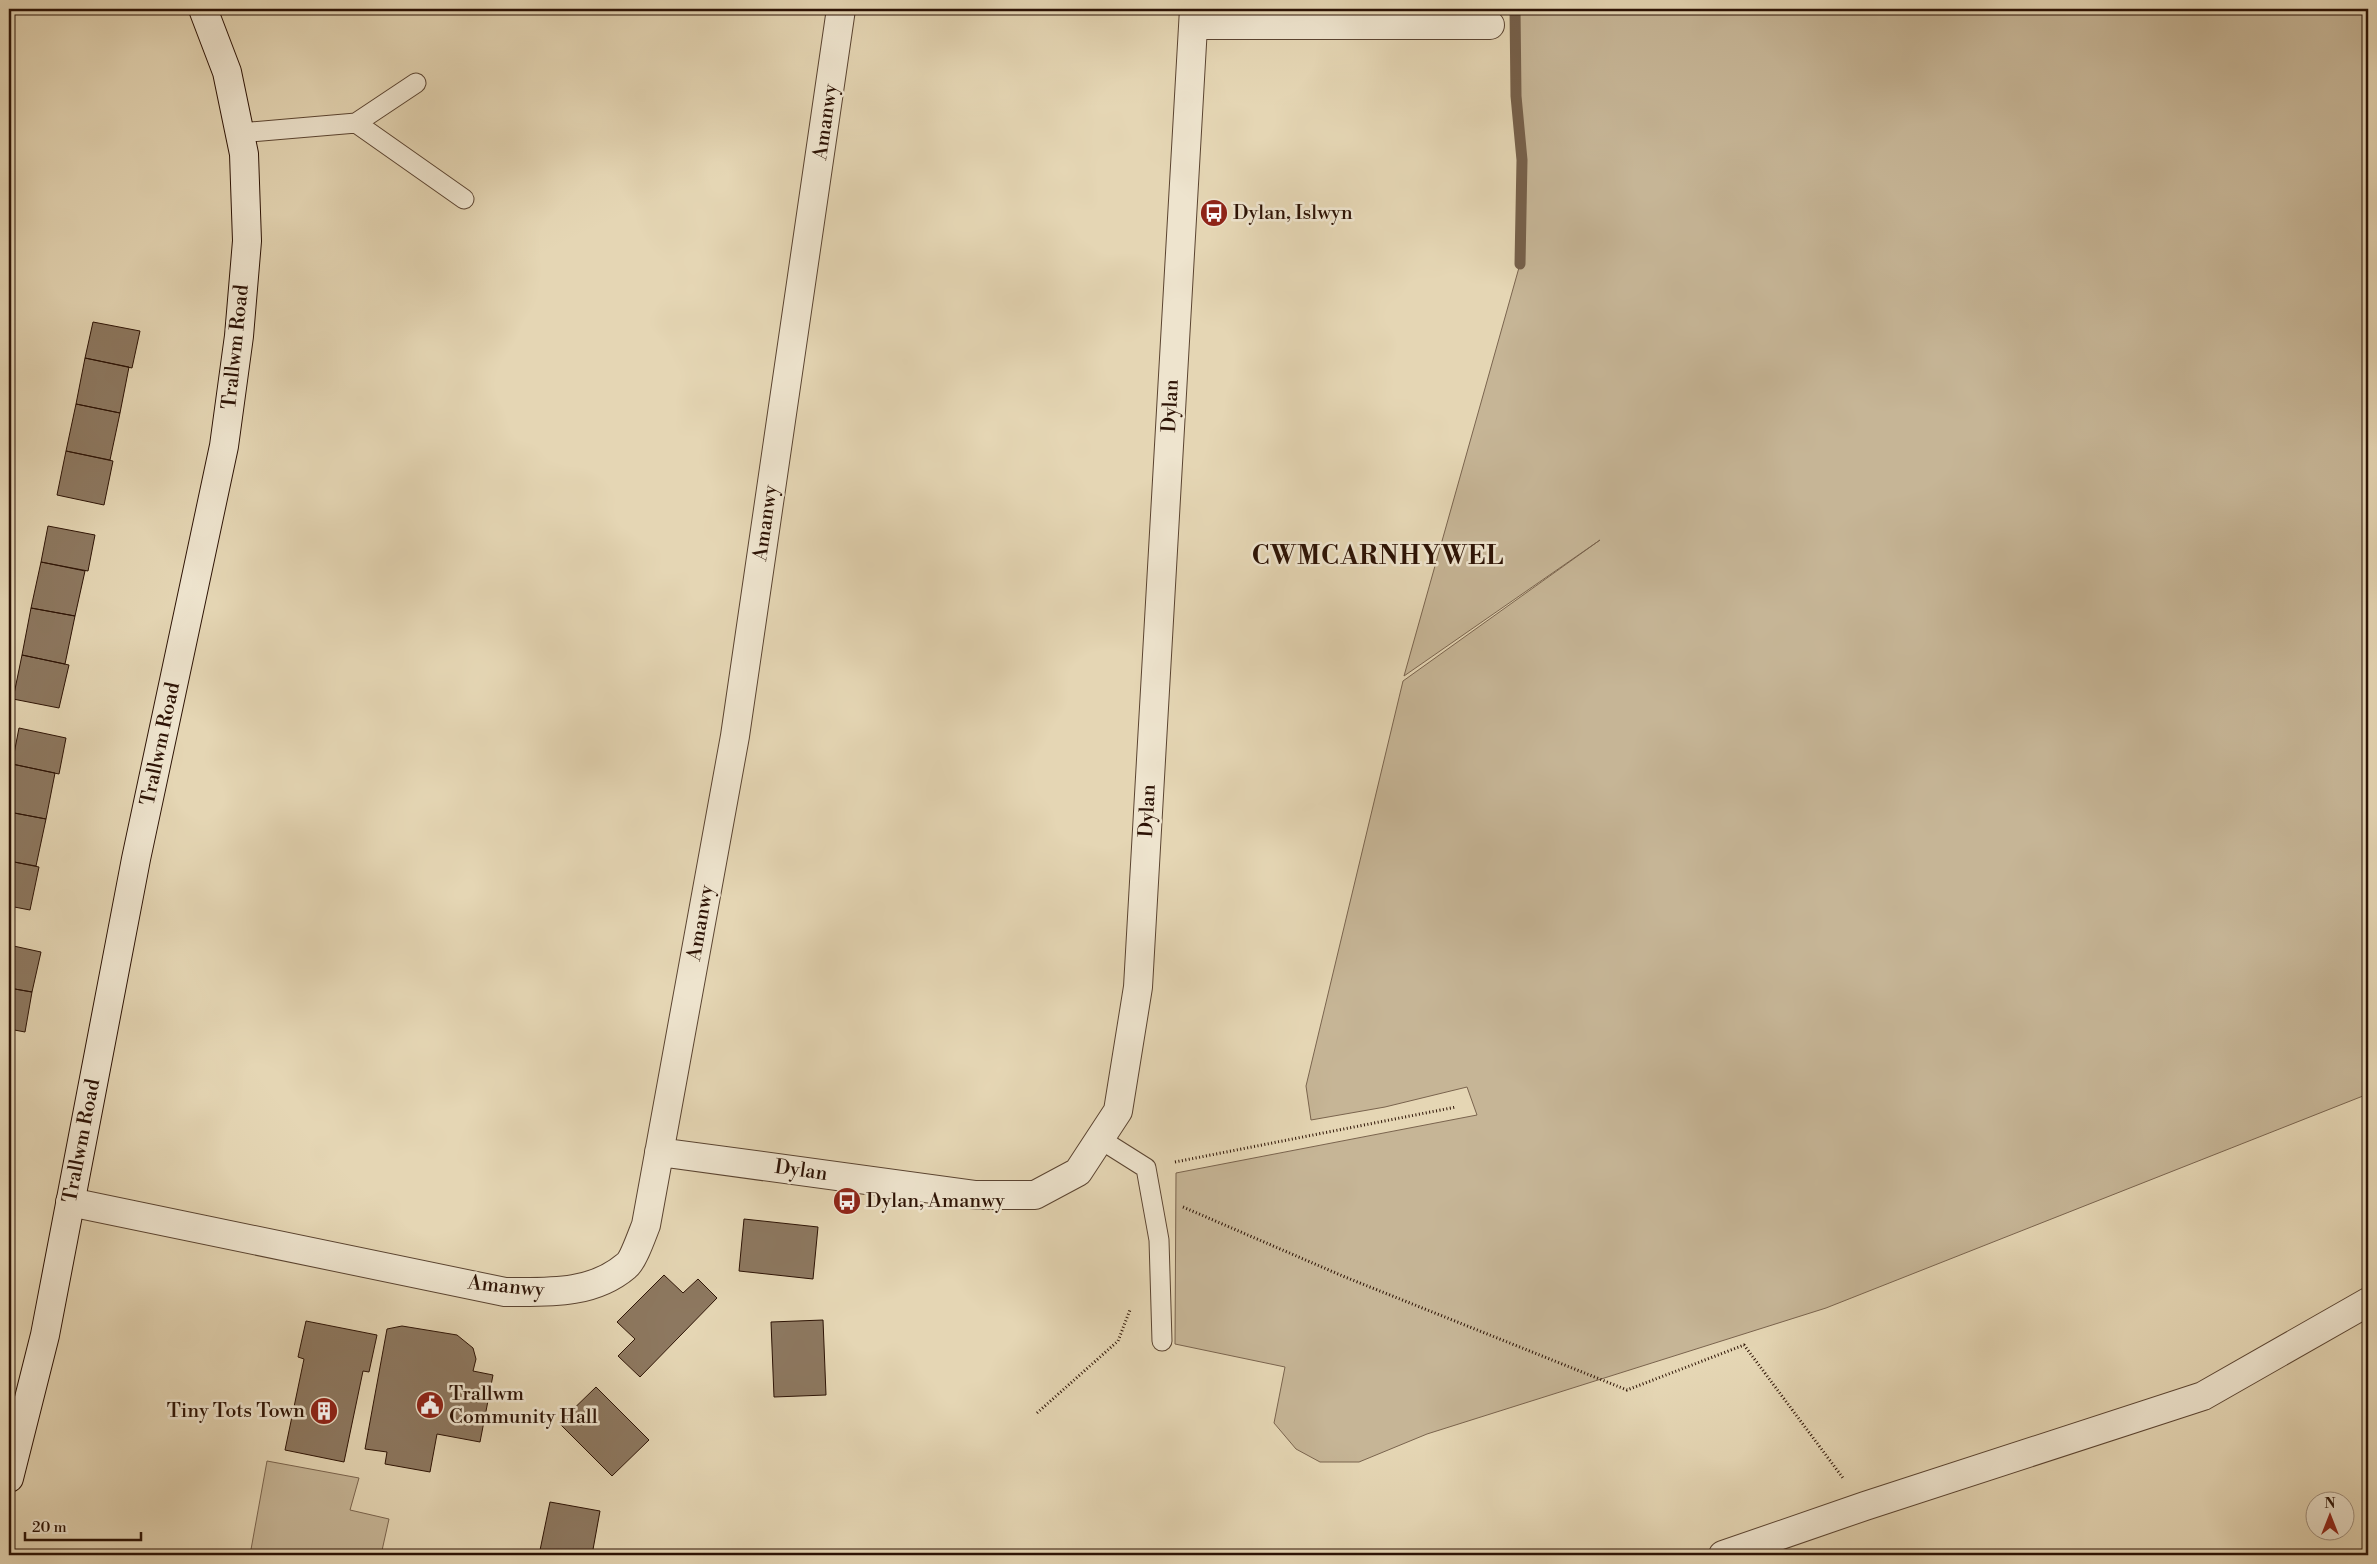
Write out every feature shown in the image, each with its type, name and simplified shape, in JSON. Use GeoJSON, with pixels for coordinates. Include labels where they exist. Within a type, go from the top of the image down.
{"type":"FeatureCollection","features":[{"type":"Feature","properties":{"kind":"street","name":"Trallwm Road"},"geometry":{"type":"LineString","coordinates":[[9,1473],[45,1336],[136,859],[224,446],[239,336],[247,241],[244,154],[227,72],[203,9]]}},
{"type":"Feature","properties":{"kind":"street","name":"Amanwy"},"geometry":{"type":"LineString","coordinates":[[70,1202],[505,1292],[563,1292],[596,1284],[628,1266],[646,1225],[735,736],[841,9]]}},
{"type":"Feature","properties":{"kind":"street","name":"Dylan"},"geometry":{"type":"LineString","coordinates":[[659,1152],[976,1195],[1034,1195],[1078,1172],[1118,1111],[1138,987],[1194,17]]}},
{"type":"Feature","properties":{"kind":"street"},"geometry":{"type":"LineString","coordinates":[[1194,17],[1490,25]]}},
{"type":"Feature","properties":{"kind":"street"},"geometry":{"type":"LineString","coordinates":[[1723,1555],[1865,1506],[2203,1396],[2368,1302]]}},
{"type":"Feature","properties":{"kind":"lane"},"geometry":{"type":"LineString","coordinates":[[240,133],[356,123],[416,83]]}},
{"type":"Feature","properties":{"kind":"lane"},"geometry":{"type":"LineString","coordinates":[[356,123],[464,199]]}},
{"type":"Feature","properties":{"kind":"lane"},"geometry":{"type":"LineString","coordinates":[[1100,1139],[1146,1168],[1159,1240],[1162,1341]]}},
{"type":"Feature","properties":{"kind":"path"},"geometry":{"type":"LineString","coordinates":[[1146,1168],[1456,1107]]}},
{"type":"Feature","properties":{"kind":"path"},"geometry":{"type":"LineString","coordinates":[[1150,1193],[1345,1277],[1627,1390],[1744,1345],[1865,1506]]}},
{"type":"Feature","properties":{"kind":"path"},"geometry":{"type":"LineString","coordinates":[[1037,1413],[1118,1341],[1131,1306]]}},
{"type":"Feature","properties":{"kind":"shaded area"},"geometry":{"type":"Polygon","coordinates":[[[1515,9],[2368,9],[2368,1094],[1826,1308],[1427,1434],[1359,1462],[1320,1462],[1296,1449],[1274,1423],[1285,1367],[1175,1344],[1176,1173],[1477,1115],[1467,1087],[1385,1107],[1311,1120],[1306,1086],[1403,681],[1600,540],[1404,676],[1520,264],[1522,160],[1516,96],[1515,9]]]}},
{"type":"Feature","properties":{"kind":"shaded area"},"geometry":{"type":"Polygon","coordinates":[[[267,1461],[359,1478],[350,1510],[389,1519],[381,1555],[250,1555],[267,1461]]]}},
{"type":"Feature","properties":{"kind":"building"},"geometry":{"type":"Polygon","coordinates":[[[1063,9],[1118,9],[1117,13],[1063,9]]]}},
{"type":"Feature","properties":{"kind":"building"},"geometry":{"type":"Polygon","coordinates":[[[93,322],[140,331],[132,368],[85,358],[93,322]]]}},
{"type":"Feature","properties":{"kind":"building"},"geometry":{"type":"Polygon","coordinates":[[[85,358],[129,367],[120,413],[76,404],[85,358]]]}},
{"type":"Feature","properties":{"kind":"building"},"geometry":{"type":"Polygon","coordinates":[[[76,404],[120,413],[110,460],[66,451],[76,404]]]}},
{"type":"Feature","properties":{"kind":"building"},"geometry":{"type":"Polygon","coordinates":[[[66,451],[113,461],[104,505],[57,495],[66,451]]]}},
{"type":"Feature","properties":{"kind":"building"},"geometry":{"type":"Polygon","coordinates":[[[48,526],[95,535],[88,571],[41,562],[48,526]]]}},
{"type":"Feature","properties":{"kind":"building"},"geometry":{"type":"Polygon","coordinates":[[[41,562],[85,571],[75,616],[31,608],[41,562]]]}},
{"type":"Feature","properties":{"kind":"building"},"geometry":{"type":"Polygon","coordinates":[[[31,608],[75,616],[65,664],[22,655],[31,608]]]}},
{"type":"Feature","properties":{"kind":"building"},"geometry":{"type":"Polygon","coordinates":[[[22,655],[69,665],[59,708],[13,699],[22,655]]]}},
{"type":"Feature","properties":{"kind":"building"},"geometry":{"type":"Polygon","coordinates":[[[19,728],[66,738],[59,774],[12,764],[19,728]]]}},
{"type":"Feature","properties":{"kind":"building"},"geometry":{"type":"Polygon","coordinates":[[[12,764],[55,773],[46,819],[9,812],[9,778],[12,764]]]}},
{"type":"Feature","properties":{"kind":"building"},"geometry":{"type":"Polygon","coordinates":[[[9,812],[46,819],[36,866],[9,861],[9,812]]]}},
{"type":"Feature","properties":{"kind":"building"},"geometry":{"type":"Polygon","coordinates":[[[9,861],[39,867],[30,910],[9,906],[9,861]]]}},
{"type":"Feature","properties":{"kind":"building"},"geometry":{"type":"Polygon","coordinates":[[[9,945],[41,952],[32,992],[9,988],[9,945]]]}},
{"type":"Feature","properties":{"kind":"building"},"geometry":{"type":"Polygon","coordinates":[[[9,988],[32,992],[25,1032],[9,1029],[9,988]]]}},
{"type":"Feature","properties":{"kind":"building"},"geometry":{"type":"Polygon","coordinates":[[[9,1061],[13,1062],[9,1085],[9,1061]]]}},
{"type":"Feature","properties":{"kind":"building"},"geometry":{"type":"Polygon","coordinates":[[[744,1219],[818,1227],[813,1279],[739,1271],[744,1219]]]}},
{"type":"Feature","properties":{"kind":"building"},"geometry":{"type":"Polygon","coordinates":[[[664,1275],[683,1293],[698,1279],[717,1298],[640,1377],[618,1356],[635,1339],[617,1322],[664,1275]]]}},
{"type":"Feature","properties":{"kind":"building"},"geometry":{"type":"Polygon","coordinates":[[[823,1320],[826,1395],[774,1397],[771,1322],[823,1320]]]}},
{"type":"Feature","properties":{"kind":"building","name":"Tiny Tots Town"},"geometry":{"type":"Polygon","coordinates":[[[306,1321],[377,1335],[369,1372],[363,1371],[344,1462],[285,1450],[304,1359],[298,1357],[306,1321]]]}},
{"type":"Feature","properties":{"kind":"building","name":"Trallwm Community Hall"},"geometry":{"type":"Polygon","coordinates":[[[402,1326],[457,1335],[473,1348],[476,1359],[473,1371],[493,1375],[480,1442],[437,1434],[430,1472],[385,1464],[387,1452],[365,1449],[387,1329],[402,1326]]]}},
{"type":"Feature","properties":{"kind":"building"},"geometry":{"type":"Polygon","coordinates":[[[596,1387],[649,1440],[612,1476],[559,1423],[596,1387]]]}},
{"type":"Feature","properties":{"kind":"building"},"geometry":{"type":"Polygon","coordinates":[[[550,1502],[600,1511],[592,1555],[539,1555],[550,1502]]]}},
{"type":"Feature","properties":{"kind":"waterway"},"geometry":{"type":"LineString","coordinates":[[1515,9],[1516,96],[1522,160],[1520,264]]}},
{"type":"Feature","properties":{"kind":"place","name":"Dylan, Islwyn"},"geometry":{"type":"Point","coordinates":[1214,213]}},
{"type":"Feature","properties":{"kind":"place","name":"Dylan, Amanwy"},"geometry":{"type":"Point","coordinates":[847,1201]}},
{"type":"Feature","properties":{"kind":"place","name":"Trallwm Community Hall"},"geometry":{"type":"Point","coordinates":[430,1405]}},
{"type":"Feature","properties":{"kind":"place","name":"Tiny Tots Town"},"geometry":{"type":"Point","coordinates":[324,1411]}},
{"type":"Feature","properties":{"kind":"district","name":"CWMCARNHYWEL"},"geometry":{"type":"Point","coordinates":[1378,556]}}]}
